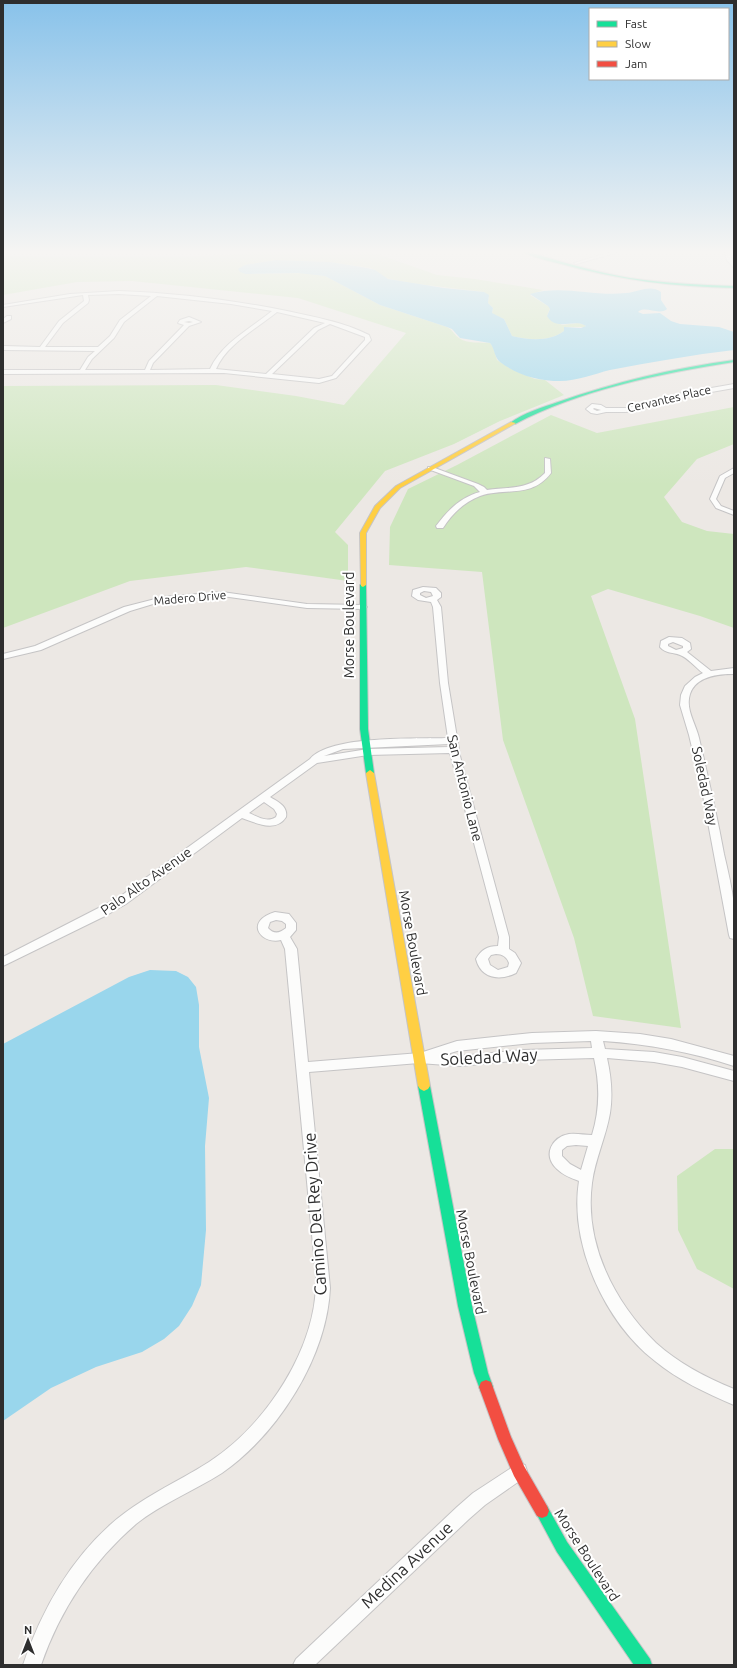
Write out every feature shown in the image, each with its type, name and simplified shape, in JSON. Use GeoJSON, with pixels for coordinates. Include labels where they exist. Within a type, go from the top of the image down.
{"type":"FeatureCollection","features":[{"type":"Feature","properties":{"kind":"street"},"geometry":{"type":"LineString","coordinates":[[41,349],[57,330]]}},
{"type":"Feature","properties":{"kind":"street"},"geometry":{"type":"LineString","coordinates":[[81,372],[86,363],[112,337],[116,330]]}},
{"type":"Feature","properties":{"kind":"street"},"geometry":{"type":"LineString","coordinates":[[147,371],[151,362],[181,330]]}},
{"type":"Feature","properties":{"kind":"street"},"geometry":{"type":"LineString","coordinates":[[212,371],[227,350],[249,330]]}},
{"type":"Feature","properties":{"kind":"street"},"geometry":{"type":"LineString","coordinates":[[267,376],[317,330]]}},
{"type":"Feature","properties":{"kind":"street"},"geometry":{"type":"LineString","coordinates":[[3,372],[212,371],[312,381],[326,380],[334,376],[368,340],[367,336],[364,334],[350,330]]}},
{"type":"Feature","properties":{"kind":"street"},"geometry":{"type":"LineString","coordinates":[[3,348],[99,349]]}},
{"type":"Feature","properties":{"kind":"street","name":"Morse Boulevard"},"geometry":{"type":"LineString","coordinates":[[644,1665],[562,1547],[519,1471],[505,1439],[481,1373],[468,1321],[419,1058],[366,748],[364,722],[363,533],[367,523],[377,507],[398,487],[511,423],[552,405],[596,390],[686,368],[734,361]]}},
{"type":"Feature","properties":{"kind":"street","name":"Morse Boulevard"},"geometry":{"type":"LineString","coordinates":[[670,372],[734,364]]}},
{"type":"Feature","properties":{"kind":"street","name":"Cervantes Place"},"geometry":{"type":"LineString","coordinates":[[605,410],[626,410],[682,395],[734,386]]}},
{"type":"Feature","properties":{"kind":"street"},"geometry":{"type":"LineString","coordinates":[[440,526],[457,506],[470,497],[484,492],[525,488],[540,481],[548,473],[546,460]]}},
{"type":"Feature","properties":{"kind":"street"},"geometry":{"type":"LineString","coordinates":[[430,468],[476,485],[482,488],[484,492]]}},
{"type":"Feature","properties":{"kind":"street"},"geometry":{"type":"LineString","coordinates":[[734,470],[722,477],[713,499],[718,507],[734,512]]}},
{"type":"Feature","properties":{"kind":"street","name":"Madero Drive"},"geometry":{"type":"LineString","coordinates":[[3,658],[38,648],[127,609],[163,599],[222,594],[307,606],[364,607]]}},
{"type":"Feature","properties":{"kind":"street","name":"San Antonio Lane"},"geometry":{"type":"LineString","coordinates":[[432,599],[437,607],[444,683],[453,746],[504,937],[503,951]]}},
{"type":"Feature","properties":{"kind":"street"},"geometry":{"type":"LineString","coordinates":[[682,652],[709,674]]}},
{"type":"Feature","properties":{"kind":"street","name":"Soledad Way"},"geometry":{"type":"LineString","coordinates":[[734,671],[709,674],[699,679],[690,686],[685,693],[684,701],[694,734],[734,936]]}},
{"type":"Feature","properties":{"kind":"street","name":"Palo Alto Avenue"},"geometry":{"type":"LineString","coordinates":[[3,962],[122,901],[313,761],[366,748],[453,746]]}},
{"type":"Feature","properties":{"kind":"street"},"geometry":{"type":"LineString","coordinates":[[241,814],[268,823],[279,820],[282,816],[280,808],[263,797]]}},
{"type":"Feature","properties":{"kind":"street","name":"Camino Del Rey Drive"},"geometry":{"type":"LineString","coordinates":[[32,1665],[48,1624],[64,1595],[85,1565],[104,1542],[132,1518],[153,1503],[227,1459],[246,1443],[266,1421],[300,1368],[311,1343],[322,1298],[321,1256],[291,949],[284,936]]}},
{"type":"Feature","properties":{"kind":"street"},"geometry":{"type":"LineString","coordinates":[[596,1036],[604,1083],[605,1102],[586,1178],[583,1208],[587,1235],[595,1266],[608,1295],[628,1322],[652,1348],[682,1371],[734,1397]]}},
{"type":"Feature","properties":{"kind":"street","name":"Soledad Way"},"geometry":{"type":"LineString","coordinates":[[419,1058],[457,1046],[532,1038],[596,1036],[640,1039],[671,1044],[734,1061]]}},
{"type":"Feature","properties":{"kind":"street","name":"Soledad Way"},"geometry":{"type":"LineString","coordinates":[[419,1058],[460,1061],[538,1054],[599,1053],[654,1057],[682,1062],[734,1076]]}},
{"type":"Feature","properties":{"kind":"street"},"geometry":{"type":"LineString","coordinates":[[303,1067],[419,1058]]}},
{"type":"Feature","properties":{"kind":"street"},"geometry":{"type":"LineString","coordinates":[[586,1178],[566,1168],[560,1163],[556,1157],[556,1150],[559,1144],[565,1141],[596,1141]]}},
{"type":"Feature","properties":{"kind":"street","name":"Medina Avenue"},"geometry":{"type":"LineString","coordinates":[[302,1665],[463,1513],[480,1498],[519,1471]]}},
{"type":"Feature","properties":{"kind":"green space"},"geometry":{"type":"Polygon","coordinates":[[[396,330],[451,330],[462,340],[490,343],[493,347],[497,360],[511,369],[535,379],[545,380],[564,395],[500,421],[454,444],[385,471],[335,532],[348,545],[348,581],[246,567],[130,581],[3,628],[3,386],[216,385],[296,396],[344,405],[406,333],[396,330]]]}},
{"type":"Feature","properties":{"kind":"green space"},"geometry":{"type":"Polygon","coordinates":[[[509,330],[564,330],[558,335],[539,339],[512,336],[509,330]]]}},
{"type":"Feature","properties":{"kind":"green space"},"geometry":{"type":"Polygon","coordinates":[[[734,407],[734,444],[697,459],[664,497],[682,522],[707,531],[734,534],[734,628],[700,616],[608,589],[591,596],[635,719],[681,1028],[593,1016],[574,938],[503,740],[482,572],[389,565],[390,527],[408,489],[457,465],[551,415],[597,433],[734,407]]]}},
{"type":"Feature","properties":{"kind":"green space"},"geometry":{"type":"Polygon","coordinates":[[[715,1149],[734,1149],[734,1289],[697,1269],[678,1230],[677,1176],[715,1149]]]}},
{"type":"Feature","properties":{"kind":"water"},"geometry":{"type":"Polygon","coordinates":[[[453,330],[509,330],[512,336],[539,339],[558,335],[564,330],[728,330],[734,332],[734,350],[687,356],[625,367],[573,380],[552,381],[521,374],[507,367],[497,358],[490,343],[460,338],[453,330]]]}},
{"type":"Feature","properties":{"kind":"water"},"geometry":{"type":"Polygon","coordinates":[[[150,970],[176,971],[188,977],[196,987],[199,1005],[199,1047],[209,1098],[205,1146],[206,1230],[201,1285],[192,1306],[179,1326],[164,1339],[142,1352],[96,1367],[51,1388],[3,1421],[3,1044],[129,977],[150,970]]]}},
{"type":"Feature","properties":{"kind":"traffic: fast"},"geometry":{"type":"LineString","coordinates":[[513,423],[557,404],[621,384],[696,367],[734,361]]}},
{"type":"Feature","properties":{"kind":"traffic: fast"},"geometry":{"type":"LineString","coordinates":[[363,585],[364,729],[370,773]]}},
{"type":"Feature","properties":{"kind":"traffic: fast"},"geometry":{"type":"LineString","coordinates":[[424,1086],[465,1306],[481,1373],[486,1387]]}},
{"type":"Feature","properties":{"kind":"traffic: fast"},"geometry":{"type":"LineString","coordinates":[[542,1511],[562,1547],[644,1665]]}},
{"type":"Feature","properties":{"kind":"traffic: slow"},"geometry":{"type":"LineString","coordinates":[[363,585],[363,533],[377,507],[398,487],[513,423]]}},
{"type":"Feature","properties":{"kind":"traffic: slow"},"geometry":{"type":"LineString","coordinates":[[370,773],[424,1086]]}},
{"type":"Feature","properties":{"kind":"traffic: jam"},"geometry":{"type":"LineString","coordinates":[[486,1387],[505,1439],[519,1471],[542,1511]]}}]}
